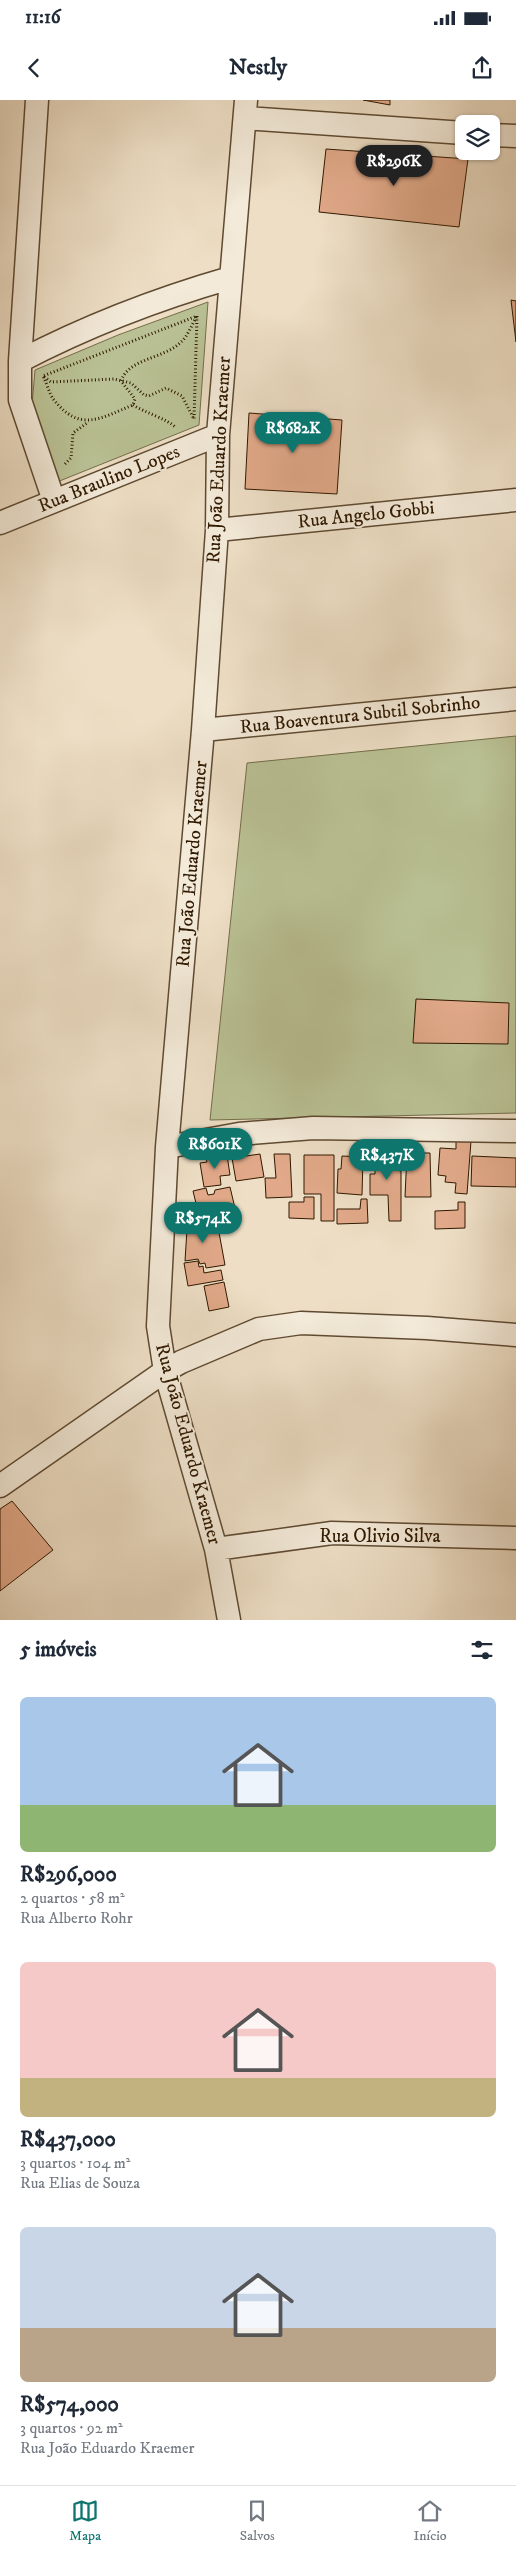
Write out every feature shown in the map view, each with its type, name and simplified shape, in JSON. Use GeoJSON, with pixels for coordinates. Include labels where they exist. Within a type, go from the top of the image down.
{"type":"FeatureCollection","features":[{"type":"Feature","properties":{"kind":"street"},"geometry":{"type":"LineString","coordinates":[[37,100],[20,361],[20,400],[54,501]]}},
{"type":"Feature","properties":{"kind":"street"},"geometry":{"type":"LineString","coordinates":[[246,109],[455,132]]}},
{"type":"Feature","properties":{"kind":"street","name":"Rua João Eduardo Kraemer"},"geometry":{"type":"LineString","coordinates":[[229,1620],[216,1549],[165,1371],[158,1326],[167,1147],[203,730],[217,530],[218,435],[246,109]]}},
{"type":"Feature","properties":{"kind":"street"},"geometry":{"type":"LineString","coordinates":[[500,135],[516,136]]}},
{"type":"Feature","properties":{"kind":"street"},"geometry":{"type":"LineString","coordinates":[[20,361],[70,335],[175,294],[230,278]]}},
{"type":"Feature","properties":{"kind":"street","name":"Rua Braulino Lopes"},"geometry":{"type":"LineString","coordinates":[[0,523],[218,435]]}},
{"type":"Feature","properties":{"kind":"street","name":"Rua Angelo Gobbi"},"geometry":{"type":"LineString","coordinates":[[217,530],[516,500]]}},
{"type":"Feature","properties":{"kind":"street","name":"Rua Boaventura Subtil Sobrinho"},"geometry":{"type":"LineString","coordinates":[[203,730],[516,700]]}},
{"type":"Feature","properties":{"kind":"street"},"geometry":{"type":"LineString","coordinates":[[167,1147],[239,1134],[313,1128],[516,1131]]}},
{"type":"Feature","properties":{"kind":"street"},"geometry":{"type":"LineString","coordinates":[[0,1486],[165,1371],[258,1329],[301,1323],[427,1328],[516,1335]]}},
{"type":"Feature","properties":{"kind":"street","name":"Rua Olivio Silva"},"geometry":{"type":"LineString","coordinates":[[216,1549],[332,1532],[516,1538]]}},
{"type":"Feature","properties":{"kind":"path"},"geometry":{"type":"LineString","coordinates":[[43,376],[197,316]]}},
{"type":"Feature","properties":{"kind":"path"},"geometry":{"type":"LineString","coordinates":[[121,381],[127,370],[166,353],[182,342],[197,316]]}},
{"type":"Feature","properties":{"kind":"path"},"geometry":{"type":"LineString","coordinates":[[194,420],[197,316]]}},
{"type":"Feature","properties":{"kind":"path"},"geometry":{"type":"LineString","coordinates":[[43,376],[51,382],[97,379],[121,381],[131,383],[144,395],[149,396],[166,388],[182,396],[194,420]]}},
{"type":"Feature","properties":{"kind":"path"},"geometry":{"type":"LineString","coordinates":[[43,376],[43,391]]}},
{"type":"Feature","properties":{"kind":"path"},"geometry":{"type":"LineString","coordinates":[[43,376],[53,399],[71,417],[88,422]]}},
{"type":"Feature","properties":{"kind":"path"},"geometry":{"type":"LineString","coordinates":[[121,381],[135,399],[134,405]]}},
{"type":"Feature","properties":{"kind":"path"},"geometry":{"type":"LineString","coordinates":[[62,466],[71,458],[73,432],[88,422],[134,405]]}},
{"type":"Feature","properties":{"kind":"path"},"geometry":{"type":"LineString","coordinates":[[134,405],[153,416],[171,422],[175,427]]}},
{"type":"Feature","properties":{"kind":"path"},"geometry":{"type":"LineString","coordinates":[[188,422],[194,420]]}},
{"type":"Feature","properties":{"kind":"path"},"geometry":{"type":"LineString","coordinates":[[166,431],[181,425]]}},
{"type":"Feature","properties":{"kind":"path"},"geometry":{"type":"LineString","coordinates":[[60,458],[64,472]]}},
{"type":"Feature","properties":{"kind":"green space"},"geometry":{"type":"Polygon","coordinates":[[[208,302],[199,425],[57,482],[32,405],[35,370],[118,335],[208,302]]]}},
{"type":"Feature","properties":{"kind":"green space"},"geometry":{"type":"Polygon","coordinates":[[[516,736],[516,1113],[210,1120],[247,763],[516,736]]]}},
{"type":"Feature","properties":{"kind":"building"},"geometry":{"type":"Polygon","coordinates":[[[363,100],[390,100],[390,105],[363,100]]]}},
{"type":"Feature","properties":{"kind":"building"},"geometry":{"type":"Polygon","coordinates":[[[326,149],[468,160],[459,227],[319,212],[326,149]]]}},
{"type":"Feature","properties":{"kind":"building"},"geometry":{"type":"Polygon","coordinates":[[[511,300],[516,301],[516,342],[511,300]]]}},
{"type":"Feature","properties":{"kind":"building"},"geometry":{"type":"Polygon","coordinates":[[[249,413],[342,420],[337,494],[245,489],[249,413]]]}},
{"type":"Feature","properties":{"kind":"building"},"geometry":{"type":"Polygon","coordinates":[[[416,999],[509,1003],[508,1044],[413,1043],[416,999]]]}},
{"type":"Feature","properties":{"kind":"building"},"geometry":{"type":"Polygon","coordinates":[[[456,1139],[471,1141],[467,1194],[455,1193],[456,1183],[445,1182],[446,1176],[438,1175],[440,1148],[456,1149],[456,1139]]]}},
{"type":"Feature","properties":{"kind":"building"},"geometry":{"type":"Polygon","coordinates":[[[370,1151],[395,1151],[395,1170],[401,1171],[401,1221],[389,1221],[388,1195],[370,1195],[370,1174],[375,1174],[375,1168],[370,1168],[370,1151]]]}},
{"type":"Feature","properties":{"kind":"building"},"geometry":{"type":"Polygon","coordinates":[[[407,1153],[430,1153],[431,1197],[405,1197],[407,1153]]]}},
{"type":"Feature","properties":{"kind":"building"},"geometry":{"type":"Polygon","coordinates":[[[260,1154],[264,1177],[236,1181],[232,1158],[260,1154]]]}},
{"type":"Feature","properties":{"kind":"building"},"geometry":{"type":"Polygon","coordinates":[[[274,1154],[290,1154],[292,1197],[266,1198],[265,1178],[276,1178],[274,1154]]]}},
{"type":"Feature","properties":{"kind":"building"},"geometry":{"type":"Polygon","coordinates":[[[227,1155],[230,1175],[220,1176],[221,1185],[204,1187],[200,1163],[207,1162],[206,1158],[227,1155]]]}},
{"type":"Feature","properties":{"kind":"building"},"geometry":{"type":"Polygon","coordinates":[[[304,1155],[334,1155],[334,1221],[321,1221],[321,1194],[304,1194],[304,1155]]]}},
{"type":"Feature","properties":{"kind":"building"},"geometry":{"type":"Polygon","coordinates":[[[342,1156],[363,1157],[362,1195],[337,1193],[338,1169],[341,1169],[342,1156]]]}},
{"type":"Feature","properties":{"kind":"building"},"geometry":{"type":"Polygon","coordinates":[[[472,1156],[516,1158],[516,1187],[471,1186],[472,1156]]]}},
{"type":"Feature","properties":{"kind":"building"},"geometry":{"type":"Polygon","coordinates":[[[230,1187],[238,1221],[202,1228],[193,1191],[206,1188],[208,1195],[214,1194],[215,1190],[230,1187]]]}},
{"type":"Feature","properties":{"kind":"building"},"geometry":{"type":"Polygon","coordinates":[[[304,1197],[314,1197],[314,1219],[289,1218],[289,1202],[304,1202],[304,1197]]]}},
{"type":"Feature","properties":{"kind":"building"},"geometry":{"type":"Polygon","coordinates":[[[361,1199],[367,1199],[368,1223],[337,1224],[337,1209],[360,1209],[361,1199]]]}},
{"type":"Feature","properties":{"kind":"building"},"geometry":{"type":"Polygon","coordinates":[[[458,1202],[465,1202],[465,1228],[435,1229],[435,1211],[458,1210],[458,1202]]]}},
{"type":"Feature","properties":{"kind":"building"},"geometry":{"type":"Polygon","coordinates":[[[196,1211],[201,1231],[218,1227],[225,1265],[206,1268],[205,1263],[200,1264],[198,1259],[185,1261],[188,1213],[196,1211]]]}},
{"type":"Feature","properties":{"kind":"building"},"geometry":{"type":"Polygon","coordinates":[[[198,1261],[199,1267],[203,1266],[204,1273],[221,1270],[223,1280],[188,1286],[184,1263],[198,1261]]]}},
{"type":"Feature","properties":{"kind":"building"},"geometry":{"type":"Polygon","coordinates":[[[224,1282],[229,1307],[209,1311],[204,1286],[224,1282]]]}},
{"type":"Feature","properties":{"kind":"building"},"geometry":{"type":"Polygon","coordinates":[[[12,1501],[53,1550],[0,1591],[0,1509],[12,1501]]]}}]}
